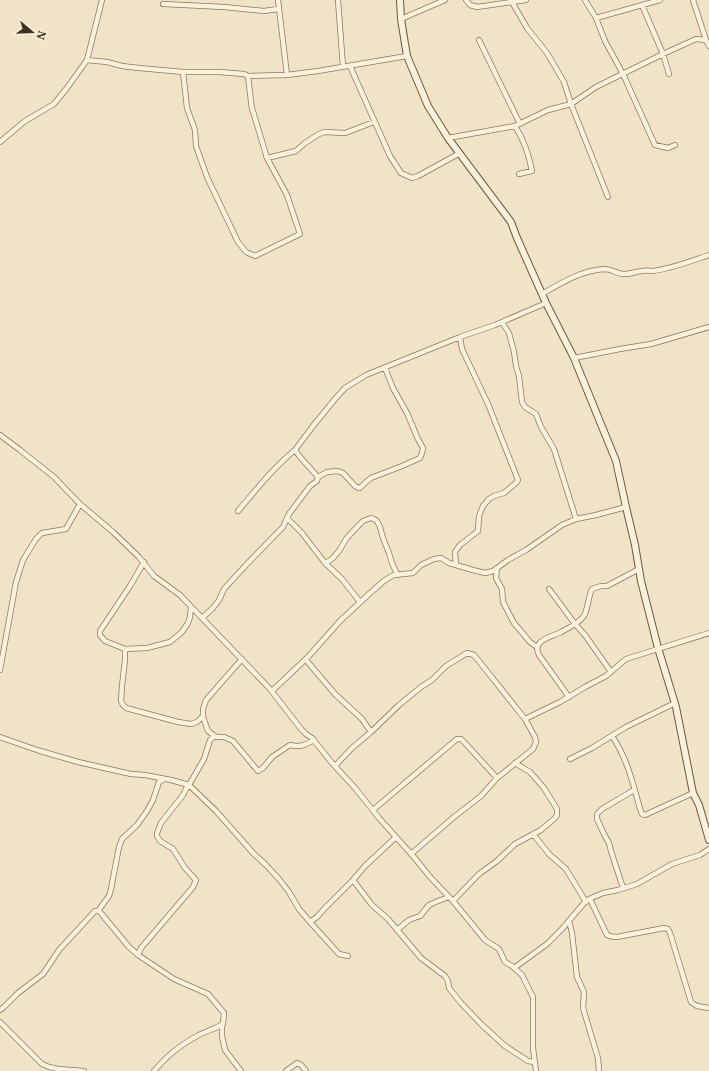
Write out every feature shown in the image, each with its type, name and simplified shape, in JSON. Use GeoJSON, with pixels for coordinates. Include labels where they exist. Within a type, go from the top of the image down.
{"type":"FeatureCollection","features":[{"type":"Feature","properties":{"kind":"street"},"geometry":{"type":"LineString","coordinates":[[0,142],[25,121],[54,104],[67,88],[87,60],[102,0]]}},
{"type":"Feature","properties":{"kind":"street"},"geometry":{"type":"LineString","coordinates":[[278,0],[287,75]]}},
{"type":"Feature","properties":{"kind":"street"},"geometry":{"type":"LineString","coordinates":[[338,0],[343,67]]}},
{"type":"Feature","properties":{"kind":"street"},"geometry":{"type":"LineString","coordinates":[[400,0],[401,18],[407,56],[428,106],[448,138],[511,222],[516,238],[546,304],[574,358],[616,461],[635,546],[641,581],[658,648],[675,703],[693,793],[699,806],[709,840]]}},
{"type":"Feature","properties":{"kind":"street"},"geometry":{"type":"LineString","coordinates":[[401,18],[444,0]]}},
{"type":"Feature","properties":{"kind":"street"},"geometry":{"type":"LineString","coordinates":[[466,0],[470,5],[477,7],[526,0]]}},
{"type":"Feature","properties":{"kind":"street"},"geometry":{"type":"LineString","coordinates":[[585,0],[596,18],[605,40],[623,74],[656,145],[668,148],[675,145]]}},
{"type":"Feature","properties":{"kind":"street"},"geometry":{"type":"LineString","coordinates":[[596,18],[660,0]]}},
{"type":"Feature","properties":{"kind":"street"},"geometry":{"type":"LineString","coordinates":[[692,0],[709,46]]}},
{"type":"Feature","properties":{"kind":"street"},"geometry":{"type":"LineString","coordinates":[[512,2],[527,28],[547,53],[564,82],[571,104],[608,197]]}},
{"type":"Feature","properties":{"kind":"street"},"geometry":{"type":"LineString","coordinates":[[163,4],[224,7],[264,11],[278,9]]}},
{"type":"Feature","properties":{"kind":"street"},"geometry":{"type":"LineString","coordinates":[[642,5],[663,54],[669,74]]}},
{"type":"Feature","properties":{"kind":"street"},"geometry":{"type":"LineString","coordinates":[[448,138],[518,125],[548,110],[571,104],[596,87],[696,39],[706,40]]}},
{"type":"Feature","properties":{"kind":"street"},"geometry":{"type":"LineString","coordinates":[[478,40],[518,125],[530,158],[532,171],[519,174]]}},
{"type":"Feature","properties":{"kind":"street"},"geometry":{"type":"LineString","coordinates":[[87,60],[106,62],[133,68],[183,72],[219,72],[244,74],[248,76],[287,75],[407,56]]}},
{"type":"Feature","properties":{"kind":"street"},"geometry":{"type":"LineString","coordinates":[[350,66],[390,156],[401,172],[412,178],[460,153]]}},
{"type":"Feature","properties":{"kind":"street"},"geometry":{"type":"LineString","coordinates":[[183,72],[187,108],[195,130],[196,146],[207,178],[238,242],[246,252],[255,256],[300,234],[287,195],[267,158],[252,108],[248,76]]}},
{"type":"Feature","properties":{"kind":"street"},"geometry":{"type":"LineString","coordinates":[[267,158],[296,151],[312,138],[325,132],[345,133],[374,122]]}},
{"type":"Feature","properties":{"kind":"street"},"geometry":{"type":"LineString","coordinates":[[542,294],[571,278],[587,272],[605,269],[612,270],[619,274],[652,271],[709,256]]}},
{"type":"Feature","properties":{"kind":"street"},"geometry":{"type":"LineString","coordinates":[[238,511],[261,483],[285,458],[296,450],[313,426],[345,388],[366,375],[546,304]]}},
{"type":"Feature","properties":{"kind":"street"},"geometry":{"type":"LineString","coordinates":[[502,322],[509,333],[514,352],[522,402],[525,407],[536,414],[554,449],[576,519]]}},
{"type":"Feature","properties":{"kind":"street"},"geometry":{"type":"LineString","coordinates":[[574,358],[651,344],[709,327]]}},
{"type":"Feature","properties":{"kind":"street"},"geometry":{"type":"LineString","coordinates":[[456,565],[455,552],[460,545],[478,531],[479,516],[483,506],[489,499],[504,493],[518,480],[488,404],[462,349],[460,337]]}},
{"type":"Feature","properties":{"kind":"street"},"geometry":{"type":"LineString","coordinates":[[202,618],[214,608],[224,589],[284,527],[289,514],[310,486],[317,481],[318,477],[327,472],[338,471],[344,473],[355,486],[360,488],[371,478],[420,458],[423,448],[407,413],[393,388],[385,368]]}},
{"type":"Feature","properties":{"kind":"street"},"geometry":{"type":"LineString","coordinates":[[0,435],[54,477],[80,504],[113,532],[144,562],[154,576],[180,595],[242,659],[272,691],[301,729],[314,740],[485,940],[499,949],[505,962],[522,975],[533,997],[533,1048],[536,1071]]}},
{"type":"Feature","properties":{"kind":"street"},"geometry":{"type":"LineString","coordinates":[[296,450],[300,457],[318,477]]}},
{"type":"Feature","properties":{"kind":"street"},"geometry":{"type":"LineString","coordinates":[[0,670],[16,582],[24,560],[42,533],[66,529],[80,504]]}},
{"type":"Feature","properties":{"kind":"street"},"geometry":{"type":"LineString","coordinates":[[272,691],[306,660],[340,621],[385,580],[397,574],[414,573],[421,565],[434,559],[441,558],[449,563],[485,573],[494,571],[508,560],[526,550],[562,525],[576,519],[596,516],[626,507]]}},
{"type":"Feature","properties":{"kind":"street"},"geometry":{"type":"LineString","coordinates":[[287,518],[302,533],[325,563],[342,579],[360,602]]}},
{"type":"Feature","properties":{"kind":"street"},"geometry":{"type":"LineString","coordinates":[[325,563],[332,559],[356,528],[364,521],[371,518],[377,521],[380,527],[397,574]]}},
{"type":"Feature","properties":{"kind":"street"},"geometry":{"type":"LineString","coordinates":[[144,562],[100,631],[100,635],[105,641],[125,649],[147,648],[170,642],[182,632],[188,623],[191,607]]}},
{"type":"Feature","properties":{"kind":"street"},"geometry":{"type":"LineString","coordinates":[[497,568],[496,578],[502,589],[503,602],[514,623],[530,642],[537,647]]}},
{"type":"Feature","properties":{"kind":"street"},"geometry":{"type":"LineString","coordinates":[[569,697],[539,655],[537,647],[539,643],[575,624],[584,616],[592,589],[607,586],[639,569]]}},
{"type":"Feature","properties":{"kind":"street"},"geometry":{"type":"LineString","coordinates":[[550,589],[611,672]]}},
{"type":"Feature","properties":{"kind":"street"},"geometry":{"type":"LineString","coordinates":[[524,719],[560,702],[606,676],[626,659],[709,632]]}},
{"type":"Feature","properties":{"kind":"street"},"geometry":{"type":"LineString","coordinates":[[125,649],[121,701],[122,705],[126,708],[191,724],[197,722],[203,716]]}},
{"type":"Feature","properties":{"kind":"street"},"geometry":{"type":"LineString","coordinates":[[335,766],[352,748],[399,705],[432,680],[446,666],[467,653],[474,655],[524,719],[535,737],[536,742],[533,749],[497,778],[481,796],[454,817],[412,854]]}},
{"type":"Feature","properties":{"kind":"street"},"geometry":{"type":"LineString","coordinates":[[242,659],[206,700],[203,708],[203,716],[208,731],[215,736],[224,737],[233,742],[258,771],[272,757],[290,745],[302,746],[314,740]]}},
{"type":"Feature","properties":{"kind":"street"},"geometry":{"type":"LineString","coordinates":[[306,660],[335,694],[362,719],[371,732]]}},
{"type":"Feature","properties":{"kind":"street"},"geometry":{"type":"LineString","coordinates":[[570,759],[592,748],[626,727],[675,703]]}},
{"type":"Feature","properties":{"kind":"street"},"geometry":{"type":"LineString","coordinates":[[138,955],[141,948],[188,893],[196,880],[185,868],[173,849],[160,840],[157,833],[161,823],[183,796],[204,759],[210,740],[215,736]]}},
{"type":"Feature","properties":{"kind":"street"},"geometry":{"type":"LineString","coordinates":[[612,736],[625,758],[642,814],[645,815],[693,793]]}},
{"type":"Feature","properties":{"kind":"street"},"geometry":{"type":"LineString","coordinates":[[0,737],[78,762],[189,785],[216,811],[254,854],[266,865],[289,892],[299,909],[339,954],[348,956]]}},
{"type":"Feature","properties":{"kind":"street"},"geometry":{"type":"LineString","coordinates":[[373,810],[457,739],[464,742],[497,778]]}},
{"type":"Feature","properties":{"kind":"street"},"geometry":{"type":"LineString","coordinates":[[453,901],[479,874],[497,861],[515,844],[541,830],[557,815],[557,809],[544,788],[530,772],[515,763]]}},
{"type":"Feature","properties":{"kind":"street"},"geometry":{"type":"LineString","coordinates":[[0,1010],[18,993],[43,974],[59,950],[95,911],[98,911],[109,896],[122,839],[137,825],[147,812],[159,782],[164,779]]}},
{"type":"Feature","properties":{"kind":"street"},"geometry":{"type":"LineString","coordinates":[[623,888],[611,851],[610,843],[597,819],[597,814],[602,809],[634,790]]}},
{"type":"Feature","properties":{"kind":"street"},"geometry":{"type":"LineString","coordinates":[[533,834],[549,854],[566,869],[588,900],[607,935],[612,938],[664,928],[668,929],[691,1002],[697,1006],[709,1008]]}},
{"type":"Feature","properties":{"kind":"street"},"geometry":{"type":"LineString","coordinates":[[310,922],[317,917],[365,866],[396,837]]}},
{"type":"Feature","properties":{"kind":"street"},"geometry":{"type":"LineString","coordinates":[[514,968],[547,944],[588,900],[603,893],[637,884],[672,864],[700,855],[709,849]]}},
{"type":"Feature","properties":{"kind":"street"},"geometry":{"type":"LineString","coordinates":[[353,880],[372,905],[384,914],[420,958],[445,976],[448,981],[449,988],[461,1003],[506,1046],[528,1061],[535,1062]]}},
{"type":"Feature","properties":{"kind":"street"},"geometry":{"type":"LineString","coordinates":[[397,930],[409,920],[420,916],[429,905],[449,898]]}},
{"type":"Feature","properties":{"kind":"street"},"geometry":{"type":"LineString","coordinates":[[98,911],[129,947],[138,955],[174,979],[208,994],[224,1013],[222,1036],[225,1050],[241,1071]]}},
{"type":"Feature","properties":{"kind":"street"},"geometry":{"type":"LineString","coordinates":[[569,921],[573,940],[577,976],[584,992],[583,1008],[598,1058],[598,1071]]}},
{"type":"Feature","properties":{"kind":"street"},"geometry":{"type":"LineString","coordinates":[[0,1022],[42,1064],[58,1069],[84,1071]]}},
{"type":"Feature","properties":{"kind":"street"},"geometry":{"type":"LineString","coordinates":[[154,1071],[174,1050],[198,1035],[222,1025]]}},
{"type":"Feature","properties":{"kind":"street"},"geometry":{"type":"LineString","coordinates":[[286,1071],[297,1063],[306,1071]]}}]}
